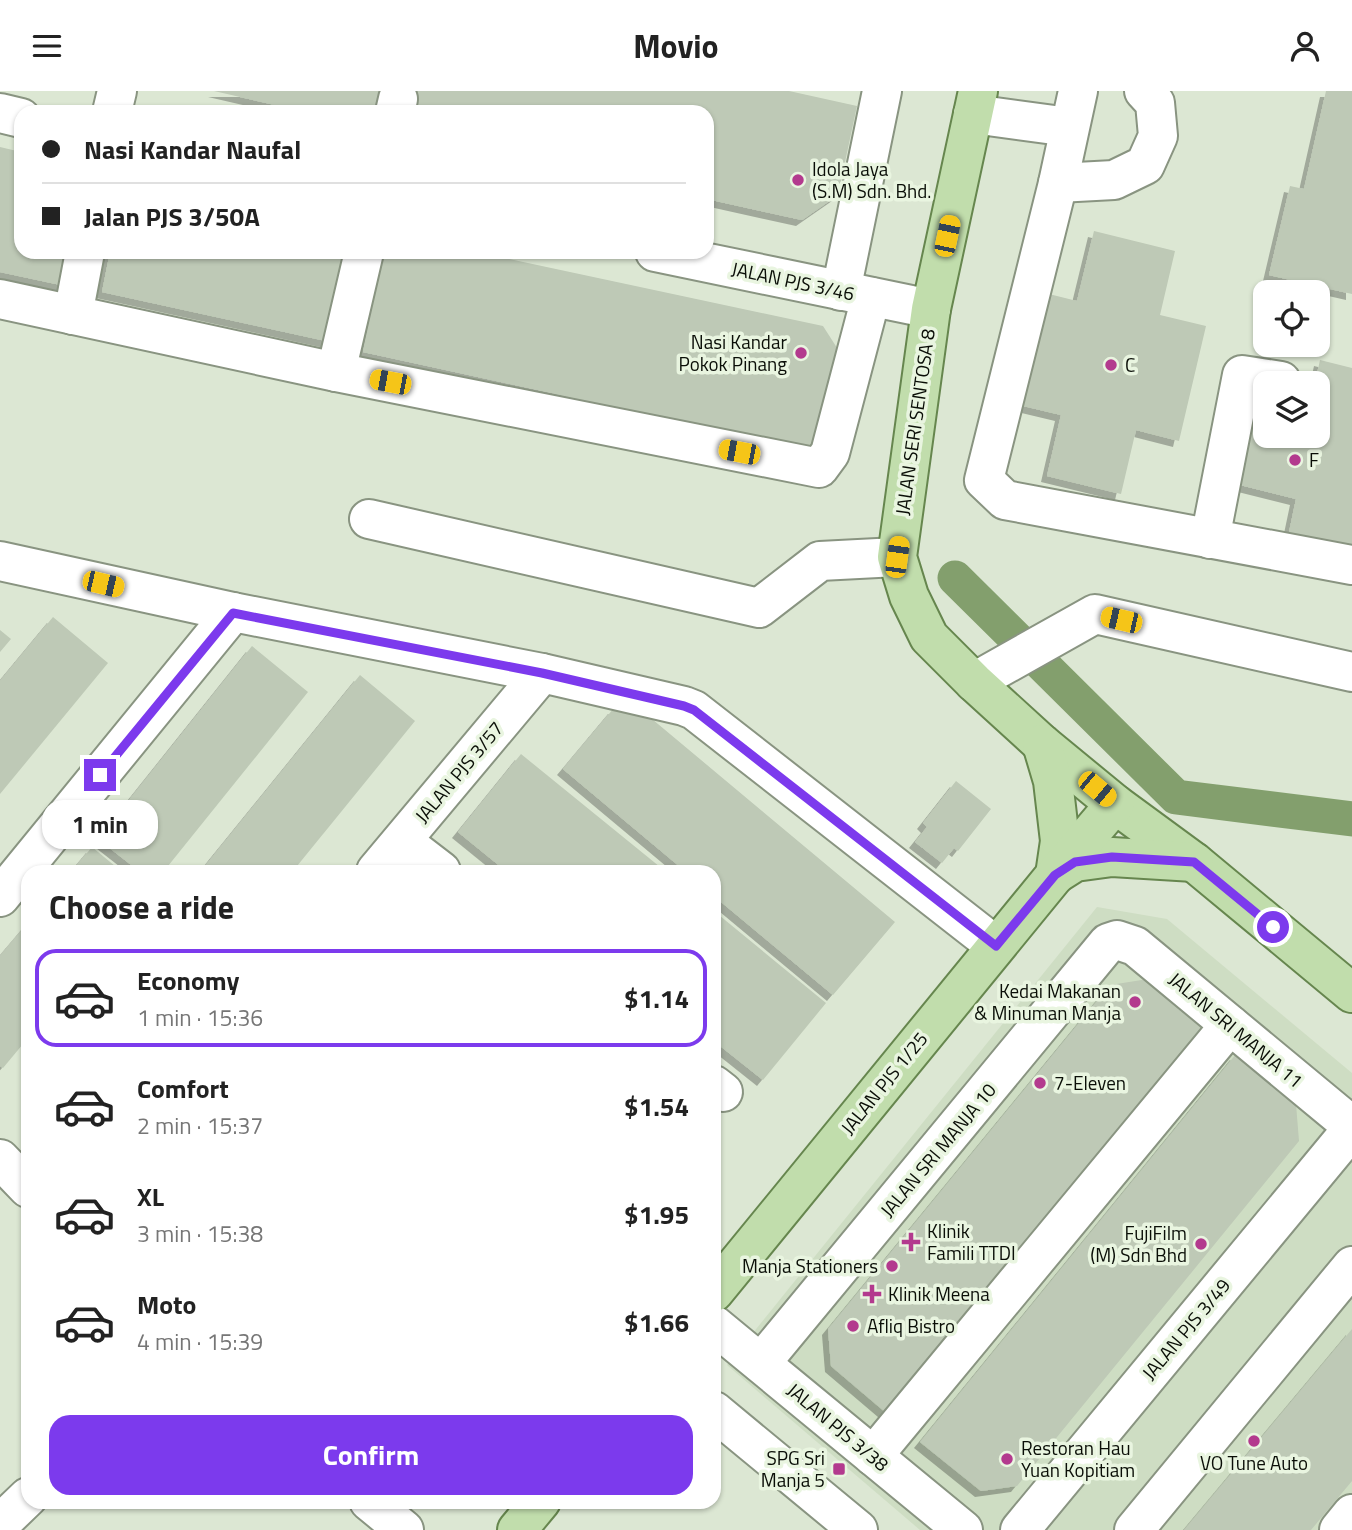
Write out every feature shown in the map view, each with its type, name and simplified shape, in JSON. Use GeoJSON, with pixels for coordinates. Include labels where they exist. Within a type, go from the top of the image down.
{"type":"FeatureCollection","features":[{"type":"Feature","properties":{"kind":"main road","name":"JALAN SERI SENTOSA 8"},"geometry":{"type":"LineString","coordinates":[[975,103],[931,309],[897,557],[909,596],[929,637],[1042,744],[1115,804],[1194,862],[1352,993]]}},
{"type":"Feature","properties":{"kind":"main road"},"geometry":{"type":"LineString","coordinates":[[1042,744],[1053,781],[1059,841],[1055,875]]}},
{"type":"Feature","properties":{"kind":"main road","name":"JALAN PJS 1/25"},"geometry":{"type":"LineString","coordinates":[[721,1283],[1115,804]]}},
{"type":"Feature","properties":{"kind":"main road"},"geometry":{"type":"LineString","coordinates":[[1055,875],[1075,862],[1112,857],[1194,862]]}},
{"type":"Feature","properties":{"kind":"main road"},"geometry":{"type":"LineString","coordinates":[[517,1530],[534,1509]]}},
{"type":"Feature","properties":{"kind":"street"},"geometry":{"type":"LineString","coordinates":[[0,299],[336,372],[819,468],[830,453],[856,294],[882,91]]}},
{"type":"Feature","properties":{"kind":"street"},"geometry":{"type":"LineString","coordinates":[[1058,183],[1114,180],[1145,165],[1158,136],[1156,103],[1144,91]]}},
{"type":"Feature","properties":{"kind":"street"},"geometry":{"type":"LineString","coordinates":[[975,103],[1073,109],[1058,183],[985,479],[1005,500],[1352,565]]}},
{"type":"Feature","properties":{"kind":"street"},"geometry":{"type":"LineString","coordinates":[[73,315],[84,259]]}},
{"type":"Feature","properties":{"kind":"street"},"geometry":{"type":"LineString","coordinates":[[336,372],[362,259]]}},
{"type":"Feature","properties":{"kind":"street","name":"JALAN PJS 3/46"},"geometry":{"type":"LineString","coordinates":[[688,259],[931,309]]}},
{"type":"Feature","properties":{"kind":"street"},"geometry":{"type":"LineString","coordinates":[[1210,538],[1242,375],[1253,377]]}},
{"type":"Feature","properties":{"kind":"street"},"geometry":{"type":"LineString","coordinates":[[369,519],[760,608],[820,561],[897,557]]}},
{"type":"Feature","properties":{"kind":"street"},"geometry":{"type":"LineString","coordinates":[[0,561],[233,613],[542,673],[684,706],[694,710],[996,946]]}},
{"type":"Feature","properties":{"kind":"street"},"geometry":{"type":"LineString","coordinates":[[26,865],[233,613]]}},
{"type":"Feature","properties":{"kind":"street"},"geometry":{"type":"LineString","coordinates":[[974,682],[1096,614],[1352,672]]}},
{"type":"Feature","properties":{"kind":"street","name":"JALAN PJS 3/57"},"geometry":{"type":"LineString","coordinates":[[381,865],[542,673]]}},
{"type":"Feature","properties":{"kind":"street"},"geometry":{"type":"LineString","coordinates":[[402,841],[433,865]]}},
{"type":"Feature","properties":{"kind":"street"},"geometry":{"type":"LineString","coordinates":[[0,897],[21,871]]}},
{"type":"Feature","properties":{"kind":"street","name":"JALAN SRI MANJA 11"},"geometry":{"type":"LineString","coordinates":[[1117,940],[1135,946],[1352,1127]]}},
{"type":"Feature","properties":{"kind":"street","name":"JALAN SRI MANJA 10"},"geometry":{"type":"LineString","coordinates":[[761,1363],[1108,943],[1117,940]]}},
{"type":"Feature","properties":{"kind":"street"},"geometry":{"type":"LineString","coordinates":[[873,1456],[1230,1025]]}},
{"type":"Feature","properties":{"kind":"street","name":"JALAN PJS 3/49"},"geometry":{"type":"LineString","coordinates":[[1020,1530],[1352,1127]]}},
{"type":"Feature","properties":{"kind":"street"},"geometry":{"type":"LineString","coordinates":[[0,1159],[21,1181]]}},
{"type":"Feature","properties":{"kind":"street"},"geometry":{"type":"LineString","coordinates":[[1134,1530],[1352,1266]]}},
{"type":"Feature","properties":{"kind":"street","name":"JALAN PJS 3/38"},"geometry":{"type":"LineString","coordinates":[[721,1331],[963,1530]]}},
{"type":"Feature","properties":{"kind":"street"},"geometry":{"type":"LineString","coordinates":[[721,1417],[858,1530]]}},
{"type":"Feature","properties":{"kind":"street"},"geometry":{"type":"LineString","coordinates":[[0,1524],[21,1504]]}},
{"type":"Feature","properties":{"kind":"street"},"geometry":{"type":"LineString","coordinates":[[379,1509],[404,1530]]}},
{"type":"Feature","properties":{"kind":"street"},"geometry":{"type":"LineString","coordinates":[[1339,1530],[1352,1514]]}},
{"type":"Feature","properties":{"kind":"shaded area"},"geometry":{"type":"Polygon","coordinates":[[[1097,907],[1167,919],[1352,1073],[1352,1530],[920,1530],[727,1365],[1097,907]]]}},
{"type":"Feature","properties":{"kind":"building"},"geometry":{"type":"Polygon","coordinates":[[[214,91],[387,91],[384,105],[275,105],[214,91]]]}},
{"type":"Feature","properties":{"kind":"building"},"geometry":{"type":"Polygon","coordinates":[[[417,91],[789,91],[857,106],[838,195],[802,220],[714,201],[714,105],[414,105],[417,91]]]}},
{"type":"Feature","properties":{"kind":"building"},"geometry":{"type":"Polygon","coordinates":[[[1326,91],[1352,91],[1352,294],[1330,289],[1330,280],[1291,280],[1269,275],[1290,186],[1304,189],[1326,91]]]}},
{"type":"Feature","properties":{"kind":"building"},"geometry":{"type":"Polygon","coordinates":[[[0,147],[14,150],[14,259],[76,259],[70,287],[0,272],[0,147]]]}},
{"type":"Feature","properties":{"kind":"building","name":"C"},"geometry":{"type":"Polygon","coordinates":[[[1094,231],[1175,251],[1160,315],[1206,326],[1179,441],[1136,430],[1121,494],[1047,476],[1061,415],[1015,404],[1041,292],[1077,301],[1094,231]]]}},
{"type":"Feature","properties":{"kind":"building"},"geometry":{"type":"Polygon","coordinates":[[[109,259],[353,259],[335,343],[102,292],[109,259]]]}},
{"type":"Feature","properties":{"kind":"building"},"geometry":{"type":"Polygon","coordinates":[[[383,259],[509,259],[823,326],[848,365],[828,453],[363,352],[383,259]]]}},
{"type":"Feature","properties":{"kind":"building","name":"F"},"geometry":{"type":"Polygon","coordinates":[[[1320,360],[1352,368],[1352,552],[1288,537],[1296,499],[1232,483],[1252,397],[1253,448],[1330,448],[1330,371],[1318,371],[1320,360]]]}},
{"type":"Feature","properties":{"kind":"building"},"geometry":{"type":"Polygon","coordinates":[[[53,617],[108,663],[0,794],[0,681],[53,617]]]}},
{"type":"Feature","properties":{"kind":"building"},"geometry":{"type":"Polygon","coordinates":[[[0,630],[11,639],[0,652],[0,630]]]}},
{"type":"Feature","properties":{"kind":"building"},"geometry":{"type":"Polygon","coordinates":[[[252,646],[308,692],[169,865],[131,865],[98,839],[252,646]]]}},
{"type":"Feature","properties":{"kind":"building"},"geometry":{"type":"Polygon","coordinates":[[[360,675],[415,721],[298,865],[206,865],[360,675]]]}},
{"type":"Feature","properties":{"kind":"building"},"geometry":{"type":"Polygon","coordinates":[[[614,708],[646,714],[895,922],[833,995],[721,902],[721,865],[678,865],[563,769],[614,708]]]}},
{"type":"Feature","properties":{"kind":"building"},"geometry":{"type":"Polygon","coordinates":[[[521,754],[658,865],[499,865],[458,832],[521,754]]]}},
{"type":"Feature","properties":{"kind":"building"},"geometry":{"type":"Polygon","coordinates":[[[956,781],[991,809],[958,851],[954,848],[942,863],[915,842],[927,827],[923,823],[956,781]]]}},
{"type":"Feature","properties":{"kind":"building"},"geometry":{"type":"Polygon","coordinates":[[[92,847],[114,865],[77,865],[92,847]]]}},
{"type":"Feature","properties":{"kind":"building"},"geometry":{"type":"Polygon","coordinates":[[[721,917],[826,1003],[763,1080],[721,1047],[721,917]]]}},
{"type":"Feature","properties":{"kind":"building"},"geometry":{"type":"Polygon","coordinates":[[[21,931],[21,1046],[3,1068],[0,1066],[0,956],[21,931]]]}},
{"type":"Feature","properties":{"kind":"building"},"geometry":{"type":"Polygon","coordinates":[[[1148,979],[1208,1028],[891,1417],[831,1366],[828,1329],[1110,985],[1148,979]]]}},
{"type":"Feature","properties":{"kind":"building"},"geometry":{"type":"Polygon","coordinates":[[[1236,1054],[1296,1104],[1299,1141],[1017,1486],[981,1491],[920,1442],[1236,1054]]]}},
{"type":"Feature","properties":{"kind":"building"},"geometry":{"type":"Polygon","coordinates":[[[1352,1329],[1352,1481],[1311,1530],[1184,1530],[1352,1329]]]}},
{"type":"Feature","properties":{"kind":"waterway"},"geometry":{"type":"LineString","coordinates":[[955,578],[1176,797],[1352,819]]}},
{"type":"Feature","properties":{"kind":"place","name":"Idola Jaya (S.M) Sdn. Bhd."},"geometry":{"type":"Point","coordinates":[798,180]}},
{"type":"Feature","properties":{"kind":"place","name":"Nasi Kandar Pokok Pinang"},"geometry":{"type":"Point","coordinates":[801,353]}},
{"type":"Feature","properties":{"kind":"place","name":"C"},"geometry":{"type":"Point","coordinates":[1111,365]}},
{"type":"Feature","properties":{"kind":"place","name":"F"},"geometry":{"type":"Point","coordinates":[1295,460]}},
{"type":"Feature","properties":{"kind":"place","name":"Kedai Makanan & Minuman Manja"},"geometry":{"type":"Point","coordinates":[1135,1002]}},
{"type":"Feature","properties":{"kind":"place","name":"7-Eleven"},"geometry":{"type":"Point","coordinates":[1040,1083]}},
{"type":"Feature","properties":{"kind":"place","name":"Klinik Famili TTDI"},"geometry":{"type":"Point","coordinates":[911,1242]}},
{"type":"Feature","properties":{"kind":"place","name":"FujiFilm (M) Sdn Bhd"},"geometry":{"type":"Point","coordinates":[1201,1244]}},
{"type":"Feature","properties":{"kind":"place","name":"Manja Stationers"},"geometry":{"type":"Point","coordinates":[892,1266]}},
{"type":"Feature","properties":{"kind":"place","name":"Klinik Meena"},"geometry":{"type":"Point","coordinates":[872,1294]}},
{"type":"Feature","properties":{"kind":"place","name":"Afliq Bistro"},"geometry":{"type":"Point","coordinates":[853,1326]}},
{"type":"Feature","properties":{"kind":"place","name":"VO Tune Auto"},"geometry":{"type":"Point","coordinates":[1254,1441]}},
{"type":"Feature","properties":{"kind":"place","name":"Restoran Hau Yuan Kopitiam"},"geometry":{"type":"Point","coordinates":[1007,1459]}},
{"type":"Feature","properties":{"kind":"place","name":"SPG Sri Manja 5"},"geometry":{"type":"Point","coordinates":[839,1469]}},
{"type":"Feature","properties":{"kind":"route"},"geometry":{"type":"LineString","coordinates":[[100,775],[233,613],[542,673],[694,710],[996,946],[1055,875],[1075,862],[1112,857],[1194,862],[1273,927]]}}]}
